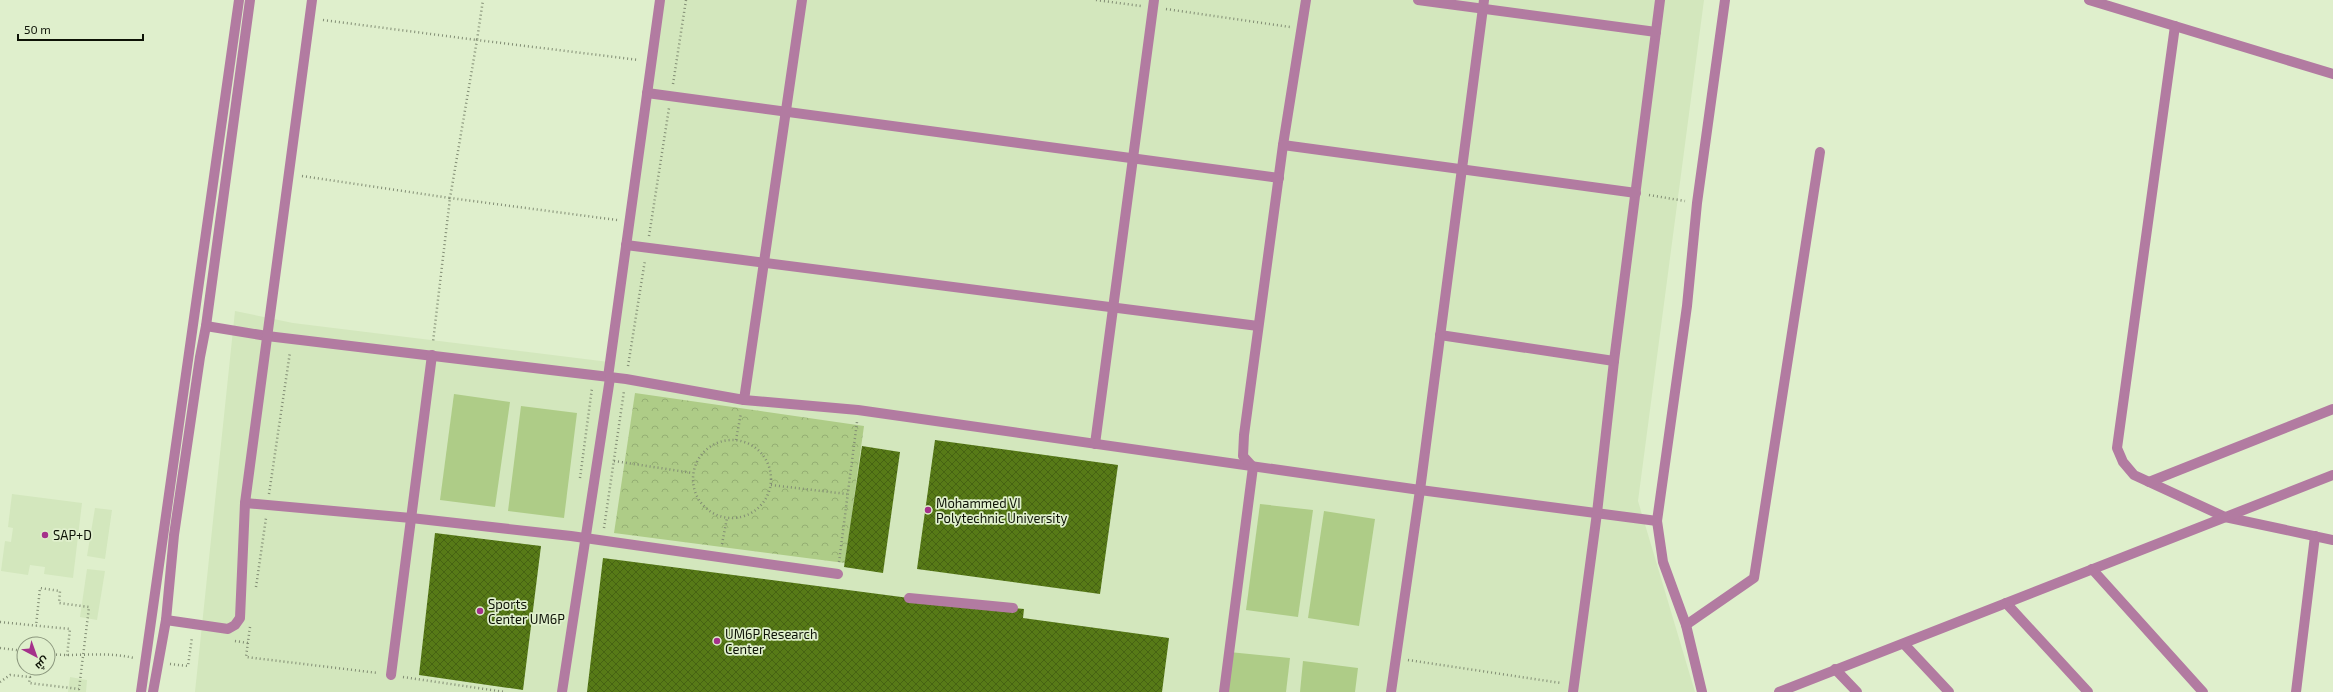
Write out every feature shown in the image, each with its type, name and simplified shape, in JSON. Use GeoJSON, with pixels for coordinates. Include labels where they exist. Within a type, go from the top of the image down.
{"type":"FeatureCollection","features":[{"type":"Feature","properties":{"kind":"street"},"geometry":{"type":"LineString","coordinates":[[141,692],[239,0]]}},
{"type":"Feature","properties":{"kind":"street"},"geometry":{"type":"LineString","coordinates":[[153,692],[166,620],[174,535],[200,357],[206,326],[250,0]]}},
{"type":"Feature","properties":{"kind":"street"},"geometry":{"type":"LineString","coordinates":[[166,620],[228,629],[238,622],[245,503],[312,0]]}},
{"type":"Feature","properties":{"kind":"street"},"geometry":{"type":"LineString","coordinates":[[562,692],[609,378],[660,0]]}},
{"type":"Feature","properties":{"kind":"street"},"geometry":{"type":"LineString","coordinates":[[744,400],[802,0]]}},
{"type":"Feature","properties":{"kind":"street"},"geometry":{"type":"LineString","coordinates":[[1224,692],[1253,467],[1243,456],[1244,435],[1283,145],[1306,0]]}},
{"type":"Feature","properties":{"kind":"street"},"geometry":{"type":"LineString","coordinates":[[1418,0],[1483,4],[1656,32]]}},
{"type":"Feature","properties":{"kind":"street"},"geometry":{"type":"LineString","coordinates":[[1573,689],[1597,513],[1614,361],[1660,0]]}},
{"type":"Feature","properties":{"kind":"street"},"geometry":{"type":"LineString","coordinates":[[1702,692],[1686,625],[1663,562],[1657,521],[1687,306],[1698,203],[1725,0]]}},
{"type":"Feature","properties":{"kind":"street"},"geometry":{"type":"LineString","coordinates":[[2089,0],[2333,74]]}},
{"type":"Feature","properties":{"kind":"street"},"geometry":{"type":"LineString","coordinates":[[1096,444],[1154,4]]}},
{"type":"Feature","properties":{"kind":"street"},"geometry":{"type":"LineString","coordinates":[[1391,692],[1420,490],[1483,4]]}},
{"type":"Feature","properties":{"kind":"street"},"geometry":{"type":"LineString","coordinates":[[2175,26],[2117,448],[2123,462],[2134,475],[2225,516],[2333,540]]}},
{"type":"Feature","properties":{"kind":"street"},"geometry":{"type":"LineString","coordinates":[[647,93],[1279,178]]}},
{"type":"Feature","properties":{"kind":"street"},"geometry":{"type":"LineString","coordinates":[[1283,145],[1636,193]]}},
{"type":"Feature","properties":{"kind":"street"},"geometry":{"type":"LineString","coordinates":[[1686,625],[1754,578],[1820,152]]}},
{"type":"Feature","properties":{"kind":"street"},"geometry":{"type":"LineString","coordinates":[[626,245],[1258,326]]}},
{"type":"Feature","properties":{"kind":"street"},"geometry":{"type":"LineString","coordinates":[[206,326],[267,336],[626,379],[744,400],[858,410],[1253,467],[1657,521]]}},
{"type":"Feature","properties":{"kind":"street"},"geometry":{"type":"LineString","coordinates":[[1440,335],[1614,361]]}},
{"type":"Feature","properties":{"kind":"street"},"geometry":{"type":"LineString","coordinates":[[391,675],[432,355]]}},
{"type":"Feature","properties":{"kind":"street"},"geometry":{"type":"LineString","coordinates":[[2149,482],[2333,409]]}},
{"type":"Feature","properties":{"kind":"street"},"geometry":{"type":"LineString","coordinates":[[1780,692],[2092,568],[2333,475]]}},
{"type":"Feature","properties":{"kind":"street"},"geometry":{"type":"LineString","coordinates":[[245,503],[411,518],[602,541],[838,574]]}},
{"type":"Feature","properties":{"kind":"street"},"geometry":{"type":"LineString","coordinates":[[2296,692],[2315,536]]}},
{"type":"Feature","properties":{"kind":"street"},"geometry":{"type":"LineString","coordinates":[[2092,568],[2203,692]]}},
{"type":"Feature","properties":{"kind":"street"},"geometry":{"type":"LineString","coordinates":[[909,598],[1014,608]]}},
{"type":"Feature","properties":{"kind":"street"},"geometry":{"type":"LineString","coordinates":[[2006,603],[2088,692]]}},
{"type":"Feature","properties":{"kind":"street"},"geometry":{"type":"LineString","coordinates":[[1904,644],[1949,692]]}},
{"type":"Feature","properties":{"kind":"street"},"geometry":{"type":"LineString","coordinates":[[1835,669],[1857,692]]}},
{"type":"Feature","properties":{"kind":"path"},"geometry":{"type":"LineString","coordinates":[[432,355],[450,198],[483,0]]}},
{"type":"Feature","properties":{"kind":"path"},"geometry":{"type":"LineString","coordinates":[[602,541],[686,0]]}},
{"type":"Feature","properties":{"kind":"path"},"geometry":{"type":"LineString","coordinates":[[1096,0],[1154,4],[1301,29]]}},
{"type":"Feature","properties":{"kind":"path"},"geometry":{"type":"LineString","coordinates":[[310,18],[652,62]]}},
{"type":"Feature","properties":{"kind":"path"},"geometry":{"type":"LineString","coordinates":[[289,174],[450,198],[629,221]]}},
{"type":"Feature","properties":{"kind":"path"},"geometry":{"type":"LineString","coordinates":[[1636,193],[1698,203]]}},
{"type":"Feature","properties":{"kind":"path"},"geometry":{"type":"LineString","coordinates":[[256,590],[292,338]]}},
{"type":"Feature","properties":{"kind":"path"},"geometry":{"type":"LineString","coordinates":[[579,483],[594,376]]}},
{"type":"Feature","properties":{"kind":"path"},"geometry":{"type":"LineString","coordinates":[[736,440],[744,400]]}},
{"type":"Feature","properties":{"kind":"path"},"geometry":{"type":"LineString","coordinates":[[838,574],[846,494],[858,410]]}},
{"type":"Feature","properties":{"kind":"path"},"geometry":{"type":"LineString","coordinates":[[736,440],[748,443],[759,450],[767,460],[771,472],[771,485],[767,497],[760,508],[749,515],[736,519],[711,513],[701,505],[695,494],[692,481],[693,473],[699,458],[706,450],[715,444],[736,440]]}},
{"type":"Feature","properties":{"kind":"path"},"geometry":{"type":"LineString","coordinates":[[614,461],[693,473]]}},
{"type":"Feature","properties":{"kind":"path"},"geometry":{"type":"LineString","coordinates":[[771,485],[846,494]]}},
{"type":"Feature","properties":{"kind":"path"},"geometry":{"type":"LineString","coordinates":[[719,557],[727,518]]}},
{"type":"Feature","properties":{"kind":"path"},"geometry":{"type":"LineString","coordinates":[[0,682],[10,675],[30,678],[29,683],[79,689],[89,607],[59,603],[60,591],[40,588],[36,626]]}},
{"type":"Feature","properties":{"kind":"path"},"geometry":{"type":"LineString","coordinates":[[251,620],[246,657],[391,675],[505,692]]}},
{"type":"Feature","properties":{"kind":"path"},"geometry":{"type":"LineString","coordinates":[[0,622],[70,629],[67,656]]}},
{"type":"Feature","properties":{"kind":"path"},"geometry":{"type":"LineString","coordinates":[[0,648],[16,650]]}},
{"type":"Feature","properties":{"kind":"path"},"geometry":{"type":"LineString","coordinates":[[1396,656],[1416,662],[1573,689]]}},
{"type":"Feature","properties":{"kind":"shaded area"},"geometry":{"type":"Polygon","coordinates":[[[658,0],[1704,0],[1638,501],[1695,692],[195,692],[235,311],[293,323],[609,362],[658,0]]]}},
{"type":"Feature","properties":{"kind":"shaded area","name":"SAP+D"},"geometry":{"type":"Polygon","coordinates":[[[12,494],[82,503],[73,578],[44,574],[45,567],[30,565],[28,575],[1,571],[5,541],[11,542],[13,528],[8,527],[12,494]]]}},
{"type":"Feature","properties":{"kind":"shaded area","name":"SAP+D"},"geometry":{"type":"Polygon","coordinates":[[[95,508],[112,510],[105,559],[87,556],[95,508]]]}},
{"type":"Feature","properties":{"kind":"shaded area","name":"SAP+D"},"geometry":{"type":"Polygon","coordinates":[[[87,569],[105,571],[97,620],[80,617],[87,569]]]}},
{"type":"Feature","properties":{"kind":"shaded area"},"geometry":{"type":"Polygon","coordinates":[[[70,677],[87,680],[86,692],[68,692],[70,677]]]}},
{"type":"Feature","properties":{"kind":"green space"},"geometry":{"type":"Polygon","coordinates":[[[635,393],[864,426],[845,563],[614,533],[635,393]]]}},
{"type":"Feature","properties":{"kind":"green space"},"geometry":{"type":"Polygon","coordinates":[[[454,394],[510,402],[495,507],[440,500],[454,394]]]}},
{"type":"Feature","properties":{"kind":"green space"},"geometry":{"type":"Polygon","coordinates":[[[521,406],[577,413],[564,518],[508,511],[521,406]]]}},
{"type":"Feature","properties":{"kind":"green space"},"geometry":{"type":"Polygon","coordinates":[[[1260,504],[1313,510],[1298,617],[1246,610],[1260,504]]]}},
{"type":"Feature","properties":{"kind":"green space"},"geometry":{"type":"Polygon","coordinates":[[[1324,511],[1375,519],[1359,626],[1308,618],[1324,511]]]}},
{"type":"Feature","properties":{"kind":"green space"},"geometry":{"type":"Polygon","coordinates":[[[1229,652],[1290,658],[1286,692],[1225,692],[1229,652]]]}},
{"type":"Feature","properties":{"kind":"green space"},"geometry":{"type":"Polygon","coordinates":[[[1303,661],[1358,668],[1355,692],[1300,692],[1303,661]]]}},
{"type":"Feature","properties":{"kind":"building"},"geometry":{"type":"Polygon","coordinates":[[[935,440],[1118,465],[1100,594],[917,569],[935,440]]]}},
{"type":"Feature","properties":{"kind":"building"},"geometry":{"type":"Polygon","coordinates":[[[862,446],[900,452],[883,573],[844,567],[862,446]]]}},
{"type":"Feature","properties":{"kind":"building","name":"Sports Center UM6P"},"geometry":{"type":"Polygon","coordinates":[[[435,533],[541,546],[523,690],[419,675],[435,533]]]}},
{"type":"Feature","properties":{"kind":"building"},"geometry":{"type":"Polygon","coordinates":[[[603,558],[909,598],[1024,609],[1023,618],[1169,638],[1162,692],[587,692],[603,558]]]}},
{"type":"Feature","properties":{"kind":"place","name":"Mohammed VI Polytechnic University"},"geometry":{"type":"Point","coordinates":[928,510]}},
{"type":"Feature","properties":{"kind":"place","name":"SAP+D"},"geometry":{"type":"Point","coordinates":[45,535]}},
{"type":"Feature","properties":{"kind":"place","name":"Sports Center UM6P"},"geometry":{"type":"Point","coordinates":[480,611]}},
{"type":"Feature","properties":{"kind":"place","name":"UM6P Research Center"},"geometry":{"type":"Point","coordinates":[717,641]}}]}
